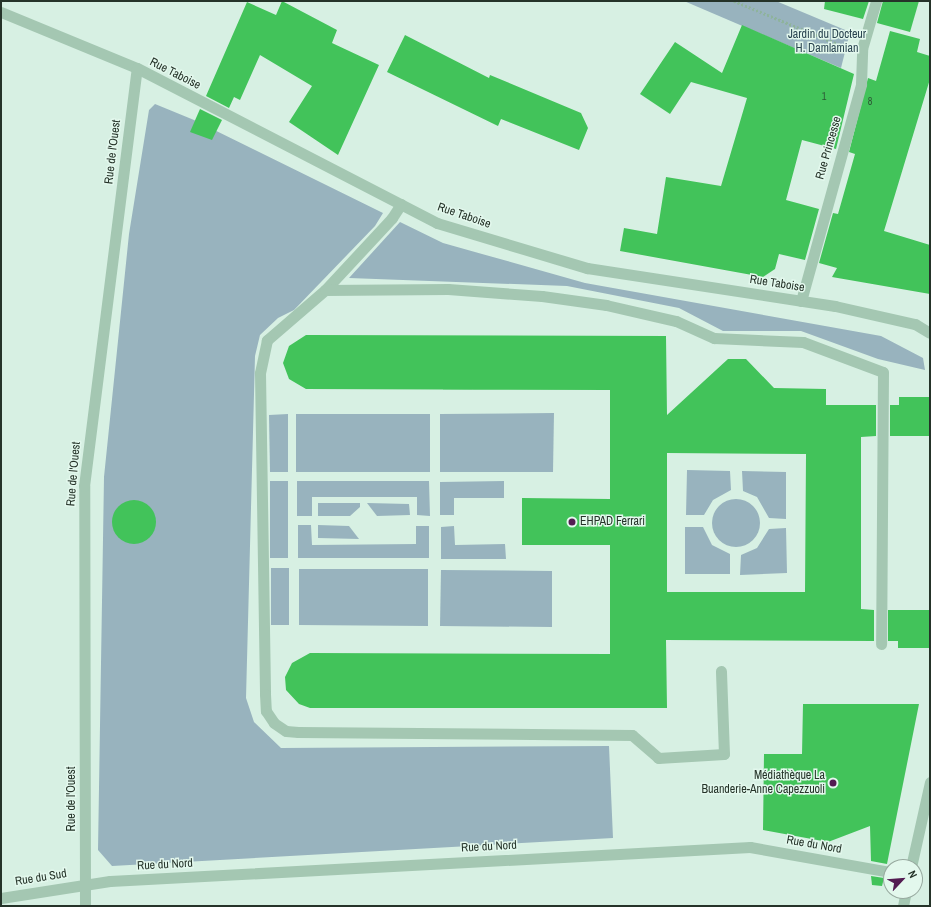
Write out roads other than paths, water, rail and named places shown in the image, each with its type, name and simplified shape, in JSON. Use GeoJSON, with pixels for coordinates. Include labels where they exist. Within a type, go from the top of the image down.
{"type":"FeatureCollection","features":[{"type":"Feature","properties":{"kind":"street","name":"Rue Princesse"},"geometry":{"type":"LineString","coordinates":[[801,301],[861,84],[862,49],[876,1]]}},
{"type":"Feature","properties":{"kind":"street","name":"Rue Taboise"},"geometry":{"type":"LineString","coordinates":[[1,12],[137,68],[437,223],[587,268],[801,301],[915,324],[930,334]]}},
{"type":"Feature","properties":{"kind":"street","name":"Rue de l'Ouest"},"geometry":{"type":"LineString","coordinates":[[85,906],[84,486],[137,68]]}},
{"type":"Feature","properties":{"kind":"street"},"geometry":{"type":"LineString","coordinates":[[401,204],[392,218],[325,290],[267,340],[260,373],[265,694],[266,711],[274,723],[286,731],[298,732],[632,735],[658,758],[724,754],[721,671]]}},
{"type":"Feature","properties":{"kind":"street"},"geometry":{"type":"LineString","coordinates":[[325,290],[448,289],[542,296],[606,305],[676,321],[714,338],[803,342],[883,372],[881,644]]}},
{"type":"Feature","properties":{"kind":"street"},"geometry":{"type":"LineString","coordinates":[[913,859],[930,782]]}},
{"type":"Feature","properties":{"kind":"street","name":"Rue du Nord"},"geometry":{"type":"LineString","coordinates":[[86,884],[750,847],[883,871]]}},
{"type":"Feature","properties":{"kind":"street","name":"Rue du Sud"},"geometry":{"type":"LineString","coordinates":[[1,898],[86,884]]}},
{"type":"Feature","properties":{"kind":"place","name":"EHPAD Ferrari"},"geometry":{"type":"Point","coordinates":[572,522]}},
{"type":"Feature","properties":{"kind":"place","name":"Médiathèque La Buanderie-Anne Capezzuoli"},"geometry":{"type":"Point","coordinates":[833,783]}},
{"type":"Feature","properties":{"kind":"park label","name":"Jardin du Docteur H. Damlamian"},"geometry":{"type":"Point","coordinates":[827,42]}}]}
